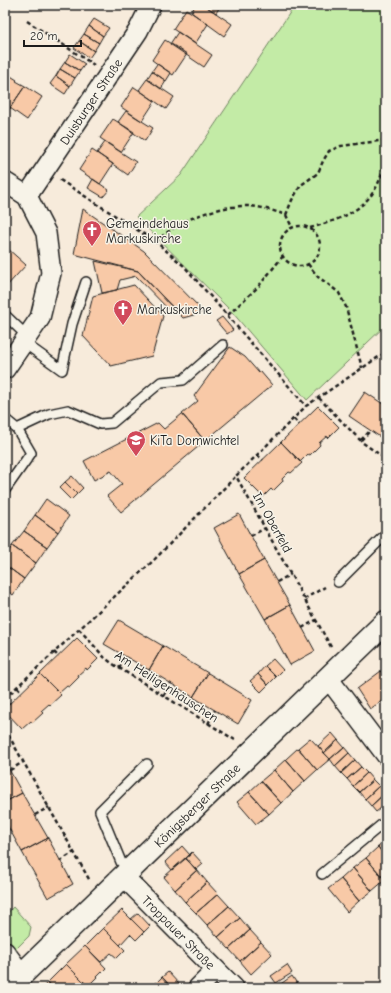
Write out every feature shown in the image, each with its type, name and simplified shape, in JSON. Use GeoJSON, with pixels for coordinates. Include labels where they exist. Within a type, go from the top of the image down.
{"type":"FeatureCollection","features":[{"type":"Feature","properties":{"kind":"street","name":"Duisburger Straße"},"geometry":{"type":"LineString","coordinates":[[27,196],[138,31],[151,5]]}},
{"type":"Feature","properties":{"kind":"street"},"geometry":{"type":"LineString","coordinates":[[5,182],[27,196],[46,233],[52,273],[40,318],[5,369]]}},
{"type":"Feature","properties":{"kind":"street","name":"Königsberger Straße"},"geometry":{"type":"LineString","coordinates":[[15,981],[386,622]]}},
{"type":"Feature","properties":{"kind":"street"},"geometry":{"type":"LineString","coordinates":[[334,672],[386,755]]}},
{"type":"Feature","properties":{"kind":"street","name":"Troppauer Straße"},"geometry":{"type":"LineString","coordinates":[[126,873],[234,988]]}},
{"type":"Feature","properties":{"kind":"street"},"geometry":{"type":"LineString","coordinates":[[5,952],[15,981]]}},
{"type":"Feature","properties":{"kind":"street"},"geometry":{"type":"LineString","coordinates":[[198,988],[216,970]]}},
{"type":"Feature","properties":{"kind":"lane"},"geometry":{"type":"LineString","coordinates":[[5,315],[25,339],[62,370],[72,324],[86,282]]}},
{"type":"Feature","properties":{"kind":"lane"},"geometry":{"type":"LineString","coordinates":[[17,429],[49,414],[68,410],[100,424],[112,423],[161,382],[183,380],[222,345]]}},
{"type":"Feature","properties":{"kind":"lane"},"geometry":{"type":"LineString","coordinates":[[5,419],[17,429],[31,453],[5,490]]}},
{"type":"Feature","properties":{"kind":"lane"},"geometry":{"type":"LineString","coordinates":[[338,582],[382,538],[386,540]]}},
{"type":"Feature","properties":{"kind":"lane"},"geometry":{"type":"LineString","coordinates":[[126,873],[100,811],[147,764]]}},
{"type":"Feature","properties":{"kind":"lane"},"geometry":{"type":"LineString","coordinates":[[322,874],[386,821]]}},
{"type":"Feature","properties":{"kind":"path"},"geometry":{"type":"LineString","coordinates":[[27,22],[109,75]]}},
{"type":"Feature","properties":{"kind":"path"},"geometry":{"type":"LineString","coordinates":[[286,215],[292,200],[301,185],[318,173],[329,151],[341,146],[386,140]]}},
{"type":"Feature","properties":{"kind":"path"},"geometry":{"type":"LineString","coordinates":[[310,228],[330,223],[350,214],[366,201],[380,182],[386,152]]}},
{"type":"Feature","properties":{"kind":"path"},"geometry":{"type":"LineString","coordinates":[[44,170],[156,242],[184,266],[306,406]]}},
{"type":"Feature","properties":{"kind":"path"},"geometry":{"type":"LineString","coordinates":[[156,242],[161,237],[182,224],[204,213],[221,209],[247,206],[266,209],[286,215],[292,227]]}},
{"type":"Feature","properties":{"kind":"path"},"geometry":{"type":"LineString","coordinates":[[304,226],[310,228],[315,232],[320,243],[318,256],[308,264],[297,265],[287,260],[283,256],[281,250],[282,236],[292,227],[304,226]]}},
{"type":"Feature","properties":{"kind":"path"},"geometry":{"type":"LineString","coordinates":[[228,315],[258,287],[283,256]]}},
{"type":"Feature","properties":{"kind":"path"},"geometry":{"type":"LineString","coordinates":[[308,264],[318,277],[338,293],[346,307],[362,368]]}},
{"type":"Feature","properties":{"kind":"path"},"geometry":{"type":"LineString","coordinates":[[5,698],[154,560],[306,406],[386,352]]}},
{"type":"Feature","properties":{"kind":"path"},"geometry":{"type":"LineString","coordinates":[[319,398],[361,440],[386,459]]}},
{"type":"Feature","properties":{"kind":"path"},"geometry":{"type":"LineString","coordinates":[[294,419],[299,425]]}},
{"type":"Feature","properties":{"kind":"path"},"geometry":{"type":"LineString","coordinates":[[361,440],[370,431]]}},
{"type":"Feature","properties":{"kind":"path"},"geometry":{"type":"LineString","coordinates":[[257,454],[263,460]]}},
{"type":"Feature","properties":{"kind":"path","name":"Im Oberfeld"},"geometry":{"type":"LineString","coordinates":[[236,476],[316,620],[334,672]]}},
{"type":"Feature","properties":{"kind":"path"},"geometry":{"type":"LineString","coordinates":[[251,536],[265,528]]}},
{"type":"Feature","properties":{"kind":"path"},"geometry":{"type":"LineString","coordinates":[[277,582],[291,574]]}},
{"type":"Feature","properties":{"kind":"path"},"geometry":{"type":"LineString","coordinates":[[304,598],[326,586],[338,582]]}},
{"type":"Feature","properties":{"kind":"path"},"geometry":{"type":"LineString","coordinates":[[302,628],[316,620]]}},
{"type":"Feature","properties":{"kind":"path","name":"Am Heiligenhäuschen"},"geometry":{"type":"LineString","coordinates":[[79,629],[105,658],[119,668],[252,751]]}},
{"type":"Feature","properties":{"kind":"path"},"geometry":{"type":"LineString","coordinates":[[54,652],[59,657]]}},
{"type":"Feature","properties":{"kind":"path"},"geometry":{"type":"LineString","coordinates":[[119,668],[126,657]]}},
{"type":"Feature","properties":{"kind":"path"},"geometry":{"type":"LineString","coordinates":[[163,696],[171,683]]}},
{"type":"Feature","properties":{"kind":"path"},"geometry":{"type":"LineString","coordinates":[[17,687],[22,692]]}},
{"type":"Feature","properties":{"kind":"path"},"geometry":{"type":"LineString","coordinates":[[208,724],[216,710]]}},
{"type":"Feature","properties":{"kind":"path"},"geometry":{"type":"LineString","coordinates":[[5,729],[100,899]]}},
{"type":"Feature","properties":{"kind":"path"},"geometry":{"type":"LineString","coordinates":[[10,770],[23,762]]}},
{"type":"Feature","properties":{"kind":"path"},"geometry":{"type":"LineString","coordinates":[[35,816],[49,807]]}},
{"type":"Feature","properties":{"kind":"path"},"geometry":{"type":"LineString","coordinates":[[60,861],[74,852]]}},
{"type":"Feature","properties":{"kind":"green space"},"geometry":{"type":"Polygon","coordinates":[[[295,5],[386,5],[386,325],[307,400],[232,312],[136,217],[181,175],[295,5]]]}},
{"type":"Feature","properties":{"kind":"green space"},"geometry":{"type":"Polygon","coordinates":[[[13,907],[31,927],[29,936],[16,949],[8,942],[5,935],[5,916],[13,907]]]}},
{"type":"Feature","properties":{"kind":"building"},"geometry":{"type":"Polygon","coordinates":[[[196,5],[204,5],[232,24],[224,36],[191,12],[196,5]]]}},
{"type":"Feature","properties":{"kind":"building"},"geometry":{"type":"Polygon","coordinates":[[[204,5],[221,5],[216,13],[204,5]]]}},
{"type":"Feature","properties":{"kind":"building"},"geometry":{"type":"Polygon","coordinates":[[[186,9],[208,24],[195,44],[173,29],[186,9]]]}},
{"type":"Feature","properties":{"kind":"building"},"geometry":{"type":"Polygon","coordinates":[[[94,19],[109,28],[103,36],[89,26],[94,19]]]}},
{"type":"Feature","properties":{"kind":"building"},"geometry":{"type":"Polygon","coordinates":[[[89,26],[103,36],[99,43],[84,34],[89,26]]]}},
{"type":"Feature","properties":{"kind":"building"},"geometry":{"type":"Polygon","coordinates":[[[178,32],[212,55],[204,67],[170,44],[178,32]]]}},
{"type":"Feature","properties":{"kind":"building"},"geometry":{"type":"Polygon","coordinates":[[[84,34],[99,43],[94,51],[79,41],[84,34]]]}},
{"type":"Feature","properties":{"kind":"building"},"geometry":{"type":"Polygon","coordinates":[[[165,40],[187,54],[173,75],[152,60],[165,40]]]}},
{"type":"Feature","properties":{"kind":"building"},"geometry":{"type":"Polygon","coordinates":[[[79,41],[94,51],[89,58],[74,48],[79,41]]]}},
{"type":"Feature","properties":{"kind":"building"},"geometry":{"type":"Polygon","coordinates":[[[70,54],[85,64],[80,71],[65,62],[70,54]]]}},
{"type":"Feature","properties":{"kind":"building"},"geometry":{"type":"Polygon","coordinates":[[[65,62],[80,71],[75,78],[60,69],[65,62]]]}},
{"type":"Feature","properties":{"kind":"building"},"geometry":{"type":"Polygon","coordinates":[[[157,64],[171,73],[166,81],[152,71],[157,64]]]}},
{"type":"Feature","properties":{"kind":"building"},"geometry":{"type":"Polygon","coordinates":[[[60,69],[75,78],[70,86],[56,76],[60,69]]]}},
{"type":"Feature","properties":{"kind":"building"},"geometry":{"type":"Polygon","coordinates":[[[152,71],[166,81],[161,89],[147,79],[152,71]]]}},
{"type":"Feature","properties":{"kind":"building"},"geometry":{"type":"Polygon","coordinates":[[[5,74],[9,75],[5,82],[5,74]]]}},
{"type":"Feature","properties":{"kind":"building"},"geometry":{"type":"Polygon","coordinates":[[[9,75],[25,86],[10,108],[5,105],[5,82],[9,75]]]}},
{"type":"Feature","properties":{"kind":"building"},"geometry":{"type":"Polygon","coordinates":[[[56,76],[70,86],[65,94],[50,84],[56,76]]]}},
{"type":"Feature","properties":{"kind":"building"},"geometry":{"type":"Polygon","coordinates":[[[147,79],[174,97],[166,109],[139,90],[147,79]]]}},
{"type":"Feature","properties":{"kind":"building"},"geometry":{"type":"Polygon","coordinates":[[[25,86],[42,97],[27,120],[10,108],[25,86]]]}},
{"type":"Feature","properties":{"kind":"building"},"geometry":{"type":"Polygon","coordinates":[[[134,87],[155,101],[142,121],[121,107],[134,87]]]}},
{"type":"Feature","properties":{"kind":"building"},"geometry":{"type":"Polygon","coordinates":[[[126,111],[153,128],[145,141],[118,122],[126,111]]]}},
{"type":"Feature","properties":{"kind":"building"},"geometry":{"type":"Polygon","coordinates":[[[113,119],[134,132],[121,152],[100,138],[113,119]]]}},
{"type":"Feature","properties":{"kind":"building"},"geometry":{"type":"Polygon","coordinates":[[[105,142],[136,162],[128,175],[97,153],[105,142]]]}},
{"type":"Feature","properties":{"kind":"building"},"geometry":{"type":"Polygon","coordinates":[[[92,150],[113,164],[100,184],[79,170],[92,150]]]}},
{"type":"Feature","properties":{"kind":"building"},"geometry":{"type":"Polygon","coordinates":[[[93,179],[109,190],[103,197],[88,188],[93,179]]]}},
{"type":"Feature","properties":{"kind":"building"},"geometry":{"type":"Polygon","coordinates":[[[83,209],[144,251],[204,312],[183,318],[138,271],[74,254],[83,209]]]}},
{"type":"Feature","properties":{"kind":"building"},"geometry":{"type":"Polygon","coordinates":[[[5,241],[9,245],[5,250],[5,241]]]}},
{"type":"Feature","properties":{"kind":"building"},"geometry":{"type":"Polygon","coordinates":[[[7,248],[26,265],[5,288],[5,250],[7,248]]]}},
{"type":"Feature","properties":{"kind":"building"},"geometry":{"type":"Polygon","coordinates":[[[95,261],[138,271],[176,311],[171,312],[136,276],[120,280],[117,290],[102,293],[95,261]]]}},
{"type":"Feature","properties":{"kind":"building","name":"Markuskirche"},"geometry":{"type":"Polygon","coordinates":[[[134,285],[163,316],[152,356],[111,366],[83,336],[93,296],[134,285]]]}},
{"type":"Feature","properties":{"kind":"building"},"geometry":{"type":"Polygon","coordinates":[[[222,317],[233,330],[227,334],[216,321],[222,317]]]}},
{"type":"Feature","properties":{"kind":"building"},"geometry":{"type":"Polygon","coordinates":[[[230,347],[245,357],[272,385],[205,441],[182,414],[198,401],[194,396],[230,347]]]}},
{"type":"Feature","properties":{"kind":"building"},"geometry":{"type":"Polygon","coordinates":[[[365,392],[386,406],[386,441],[349,416],[365,392]]]}},
{"type":"Feature","properties":{"kind":"building"},"geometry":{"type":"Polygon","coordinates":[[[318,406],[339,427],[328,438],[327,436],[319,443],[320,445],[310,455],[308,454],[300,462],[281,442],[318,406]]]}},
{"type":"Feature","properties":{"kind":"building"},"geometry":{"type":"Polygon","coordinates":[[[182,414],[205,441],[121,512],[107,496],[122,484],[111,471],[94,480],[84,461],[158,423],[164,429],[182,414]]]}},
{"type":"Feature","properties":{"kind":"building"},"geometry":{"type":"Polygon","coordinates":[[[281,442],[302,463],[291,473],[289,472],[282,479],[283,481],[273,491],[271,489],[263,497],[244,478],[281,442]]]}},
{"type":"Feature","properties":{"kind":"building"},"geometry":{"type":"Polygon","coordinates":[[[72,476],[83,488],[77,494],[65,482],[72,476]]]}},
{"type":"Feature","properties":{"kind":"building"},"geometry":{"type":"Polygon","coordinates":[[[65,482],[77,494],[71,500],[59,488],[65,482]]]}},
{"type":"Feature","properties":{"kind":"building"},"geometry":{"type":"Polygon","coordinates":[[[46,499],[69,516],[58,532],[35,515],[46,499]]]}},
{"type":"Feature","properties":{"kind":"building"},"geometry":{"type":"Polygon","coordinates":[[[239,514],[264,560],[239,574],[214,528],[239,514]]]}},
{"type":"Feature","properties":{"kind":"building"},"geometry":{"type":"Polygon","coordinates":[[[35,515],[58,532],[47,547],[24,531],[35,515]]]}},
{"type":"Feature","properties":{"kind":"building"},"geometry":{"type":"Polygon","coordinates":[[[24,531],[47,547],[36,563],[12,546],[24,531]]]}},
{"type":"Feature","properties":{"kind":"building"},"geometry":{"type":"Polygon","coordinates":[[[12,546],[36,563],[24,579],[5,565],[5,557],[12,546]]]}},
{"type":"Feature","properties":{"kind":"building"},"geometry":{"type":"Polygon","coordinates":[[[264,560],[290,605],[265,619],[239,574],[264,560]]]}},
{"type":"Feature","properties":{"kind":"building"},"geometry":{"type":"Polygon","coordinates":[[[5,565],[24,579],[13,595],[5,589],[5,565]]]}},
{"type":"Feature","properties":{"kind":"building"},"geometry":{"type":"Polygon","coordinates":[[[290,605],[315,651],[290,665],[265,619],[290,605]]]}},
{"type":"Feature","properties":{"kind":"building"},"geometry":{"type":"Polygon","coordinates":[[[119,620],[163,646],[149,670],[104,644],[119,620]]]}},
{"type":"Feature","properties":{"kind":"building"},"geometry":{"type":"Polygon","coordinates":[[[77,638],[98,659],[87,670],[86,668],[78,675],[79,677],[69,687],[67,686],[59,693],[40,674],[77,638]]]}},
{"type":"Feature","properties":{"kind":"building"},"geometry":{"type":"Polygon","coordinates":[[[163,646],[208,673],[193,697],[149,670],[163,646]]]}},
{"type":"Feature","properties":{"kind":"building"},"geometry":{"type":"Polygon","coordinates":[[[273,659],[283,670],[276,677],[265,666],[273,659]]]}},
{"type":"Feature","properties":{"kind":"building"},"geometry":{"type":"Polygon","coordinates":[[[265,666],[276,677],[268,685],[258,674],[265,666]]]}},
{"type":"Feature","properties":{"kind":"building"},"geometry":{"type":"Polygon","coordinates":[[[386,668],[386,678],[381,671],[386,668]]]}},
{"type":"Feature","properties":{"kind":"building"},"geometry":{"type":"Polygon","coordinates":[[[381,671],[386,678],[386,698],[370,709],[357,689],[381,671]]]}},
{"type":"Feature","properties":{"kind":"building"},"geometry":{"type":"Polygon","coordinates":[[[208,673],[252,700],[238,724],[193,697],[208,673]]]}},
{"type":"Feature","properties":{"kind":"building"},"geometry":{"type":"Polygon","coordinates":[[[40,674],[61,695],[41,711],[43,713],[32,723],[31,721],[22,729],[5,711],[5,708],[40,674]]]}},
{"type":"Feature","properties":{"kind":"building"},"geometry":{"type":"Polygon","coordinates":[[[258,674],[268,685],[261,692],[250,681],[258,674]]]}},
{"type":"Feature","properties":{"kind":"building"},"geometry":{"type":"Polygon","coordinates":[[[332,733],[338,740],[324,753],[318,746],[332,733]]]}},
{"type":"Feature","properties":{"kind":"building"},"geometry":{"type":"Polygon","coordinates":[[[310,738],[330,759],[317,770],[298,748],[310,738]]]}},
{"type":"Feature","properties":{"kind":"building"},"geometry":{"type":"Polygon","coordinates":[[[338,740],[344,747],[330,759],[324,753],[338,740]]]}},
{"type":"Feature","properties":{"kind":"building"},"geometry":{"type":"Polygon","coordinates":[[[344,747],[349,753],[335,766],[330,759],[344,747]]]}},
{"type":"Feature","properties":{"kind":"building"},"geometry":{"type":"Polygon","coordinates":[[[298,748],[317,770],[305,781],[286,759],[298,748]]]}},
{"type":"Feature","properties":{"kind":"building"},"geometry":{"type":"Polygon","coordinates":[[[349,753],[355,760],[341,773],[335,766],[349,753]]]}},
{"type":"Feature","properties":{"kind":"building"},"geometry":{"type":"Polygon","coordinates":[[[286,759],[305,781],[293,792],[274,770],[286,759]]]}},
{"type":"Feature","properties":{"kind":"building"},"geometry":{"type":"Polygon","coordinates":[[[355,760],[361,767],[347,779],[341,773],[355,760]]]}},
{"type":"Feature","properties":{"kind":"building"},"geometry":{"type":"Polygon","coordinates":[[[5,762],[22,793],[5,802],[5,762]]]}},
{"type":"Feature","properties":{"kind":"building"},"geometry":{"type":"Polygon","coordinates":[[[361,767],[367,773],[353,786],[347,779],[361,767]]]}},
{"type":"Feature","properties":{"kind":"building"},"geometry":{"type":"Polygon","coordinates":[[[274,770],[293,792],[281,803],[261,781],[274,770]]]}},
{"type":"Feature","properties":{"kind":"building"},"geometry":{"type":"Polygon","coordinates":[[[367,773],[373,780],[359,792],[353,786],[367,773]]]}},
{"type":"Feature","properties":{"kind":"building"},"geometry":{"type":"Polygon","coordinates":[[[373,780],[379,786],[365,799],[359,792],[373,780]]]}},
{"type":"Feature","properties":{"kind":"building"},"geometry":{"type":"Polygon","coordinates":[[[261,781],[281,803],[269,814],[249,792],[261,781]]]}},
{"type":"Feature","properties":{"kind":"building"},"geometry":{"type":"Polygon","coordinates":[[[379,786],[385,793],[371,806],[365,799],[379,786]]]}},
{"type":"Feature","properties":{"kind":"building"},"geometry":{"type":"Polygon","coordinates":[[[249,792],[269,814],[256,824],[237,802],[249,792]]]}},
{"type":"Feature","properties":{"kind":"building"},"geometry":{"type":"Polygon","coordinates":[[[22,793],[48,838],[22,852],[5,821],[5,802],[22,793]]]}},
{"type":"Feature","properties":{"kind":"building"},"geometry":{"type":"Polygon","coordinates":[[[385,793],[386,804],[376,812],[371,806],[385,793]]]}},
{"type":"Feature","properties":{"kind":"building"},"geometry":{"type":"Polygon","coordinates":[[[48,838],[73,884],[48,898],[22,852],[48,838]]]}},
{"type":"Feature","properties":{"kind":"building"},"geometry":{"type":"Polygon","coordinates":[[[386,841],[386,857],[378,847],[386,841]]]}},
{"type":"Feature","properties":{"kind":"building"},"geometry":{"type":"Polygon","coordinates":[[[182,846],[190,855],[172,870],[165,862],[182,846]]]}},
{"type":"Feature","properties":{"kind":"building"},"geometry":{"type":"Polygon","coordinates":[[[378,847],[386,857],[385,880],[366,858],[378,847]]]}},
{"type":"Feature","properties":{"kind":"building"},"geometry":{"type":"Polygon","coordinates":[[[192,852],[203,864],[196,870],[186,858],[192,852]]]}},
{"type":"Feature","properties":{"kind":"building"},"geometry":{"type":"Polygon","coordinates":[[[185,858],[197,870],[175,890],[164,877],[185,858]]]}},
{"type":"Feature","properties":{"kind":"building"},"geometry":{"type":"Polygon","coordinates":[[[366,858],[385,880],[372,891],[353,868],[366,858]]]}},
{"type":"Feature","properties":{"kind":"building"},"geometry":{"type":"Polygon","coordinates":[[[353,868],[372,891],[359,901],[341,879],[353,868]]]}},
{"type":"Feature","properties":{"kind":"building"},"geometry":{"type":"Polygon","coordinates":[[[197,870],[207,882],[185,902],[175,890],[197,870]]]}},
{"type":"Feature","properties":{"kind":"building"},"geometry":{"type":"Polygon","coordinates":[[[341,879],[359,901],[347,912],[328,889],[341,879]]]}},
{"type":"Feature","properties":{"kind":"building"},"geometry":{"type":"Polygon","coordinates":[[[207,882],[218,894],[196,913],[185,902],[207,882]]]}},
{"type":"Feature","properties":{"kind":"building"},"geometry":{"type":"Polygon","coordinates":[[[218,894],[229,906],[207,925],[196,913],[218,894]]]}},
{"type":"Feature","properties":{"kind":"building"},"geometry":{"type":"Polygon","coordinates":[[[229,906],[240,918],[218,937],[207,925],[229,906]]]}},
{"type":"Feature","properties":{"kind":"building"},"geometry":{"type":"Polygon","coordinates":[[[122,910],[144,932],[136,940],[130,934],[120,945],[103,928],[122,910]]]}},
{"type":"Feature","properties":{"kind":"building"},"geometry":{"type":"Polygon","coordinates":[[[138,913],[150,926],[144,932],[131,919],[138,913]]]}},
{"type":"Feature","properties":{"kind":"building"},"geometry":{"type":"Polygon","coordinates":[[[240,918],[250,930],[229,949],[218,937],[240,918]]]}},
{"type":"Feature","properties":{"kind":"building"},"geometry":{"type":"Polygon","coordinates":[[[103,928],[125,950],[117,958],[111,953],[101,962],[85,946],[103,928]]]}},
{"type":"Feature","properties":{"kind":"building"},"geometry":{"type":"Polygon","coordinates":[[[250,930],[261,942],[240,961],[229,949],[250,930]]]}},
{"type":"Feature","properties":{"kind":"building"},"geometry":{"type":"Polygon","coordinates":[[[261,942],[272,954],[251,974],[240,961],[261,942]]]}},
{"type":"Feature","properties":{"kind":"building"},"geometry":{"type":"Polygon","coordinates":[[[85,946],[106,968],[88,986],[66,964],[85,946]]]}},
{"type":"Feature","properties":{"kind":"building"},"geometry":{"type":"Polygon","coordinates":[[[66,964],[88,986],[86,988],[53,988],[48,982],[66,964]]]}},
{"type":"Feature","properties":{"kind":"building"},"geometry":{"type":"Polygon","coordinates":[[[287,965],[292,973],[276,983],[271,976],[287,965]]]}},
{"type":"Feature","properties":{"kind":"building"},"geometry":{"type":"Polygon","coordinates":[[[168,972],[179,984],[174,988],[172,988],[162,977],[168,972]]]}},
{"type":"Feature","properties":{"kind":"building"},"geometry":{"type":"Polygon","coordinates":[[[292,976],[300,988],[275,988],[292,976]]]}},
{"type":"Feature","properties":{"kind":"building"},"geometry":{"type":"Polygon","coordinates":[[[162,977],[172,988],[161,988],[156,983],[162,977]]]}},
{"type":"Feature","properties":{"kind":"building"},"geometry":{"type":"Polygon","coordinates":[[[48,982],[53,988],[42,988],[48,982]]]}},
{"type":"Feature","properties":{"kind":"building"},"geometry":{"type":"Polygon","coordinates":[[[156,983],[161,988],[151,988],[156,983]]]}},
{"type":"Feature","properties":{"kind":"place","name":"Gemeindehaus Markuskirche"},"geometry":{"type":"Point","coordinates":[92,247]}},
{"type":"Feature","properties":{"kind":"place","name":"Markuskirche"},"geometry":{"type":"Point","coordinates":[123,326]}},
{"type":"Feature","properties":{"kind":"place","name":"KiTa Domwichtel"},"geometry":{"type":"Point","coordinates":[136,457]}}]}
